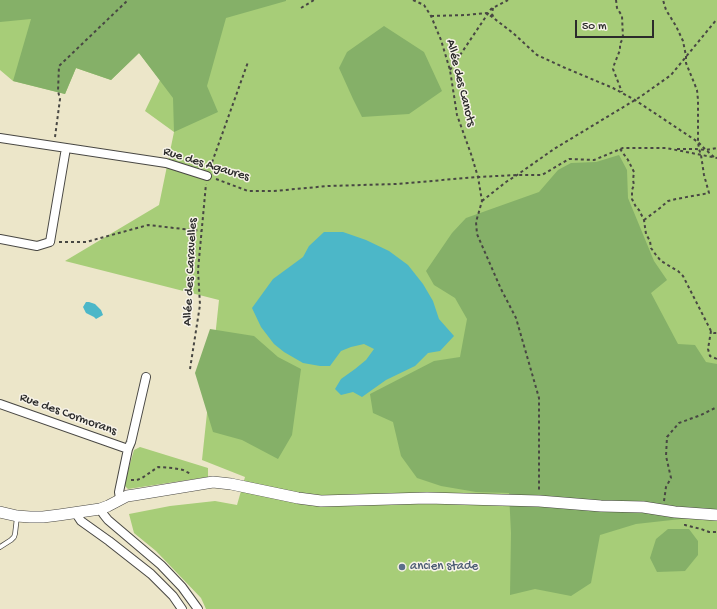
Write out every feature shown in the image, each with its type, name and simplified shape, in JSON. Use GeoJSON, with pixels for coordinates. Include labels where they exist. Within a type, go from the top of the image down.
{"type":"FeatureCollection","features":[{"type":"Feature","properties":{"kind":"street","name":"Rue des Agaures"},"geometry":{"type":"LineString","coordinates":[[0,138],[166,163],[207,176]]}},
{"type":"Feature","properties":{"kind":"street"},"geometry":{"type":"LineString","coordinates":[[0,239],[37,246],[50,242],[66,148]]}},
{"type":"Feature","properties":{"kind":"street"},"geometry":{"type":"LineString","coordinates":[[120,499],[119,492],[146,377]]}},
{"type":"Feature","properties":{"kind":"street","name":"Rue des Cormorans"},"geometry":{"type":"LineString","coordinates":[[0,404],[128,450]]}},
{"type":"Feature","properties":{"kind":"street"},"geometry":{"type":"LineString","coordinates":[[0,512],[17,516],[43,517],[100,509],[120,499],[134,495],[213,482],[321,501],[427,498],[539,500],[601,506],[643,507],[717,515]]}},
{"type":"Feature","properties":{"kind":"street"},"geometry":{"type":"LineString","coordinates":[[100,509],[108,520],[161,565],[182,587],[198,609]]}},
{"type":"Feature","properties":{"kind":"street"},"geometry":{"type":"LineString","coordinates":[[75,512],[81,521],[151,574],[173,596],[182,609]]}},
{"type":"Feature","properties":{"kind":"lane"},"geometry":{"type":"LineString","coordinates":[[0,547],[14,537],[17,516]]}},
{"type":"Feature","properties":{"kind":"path"},"geometry":{"type":"LineString","coordinates":[[54,146],[60,99],[58,91],[59,66],[128,0]]}},
{"type":"Feature","properties":{"kind":"path"},"geometry":{"type":"LineString","coordinates":[[301,8],[314,0]]}},
{"type":"Feature","properties":{"kind":"path"},"geometry":{"type":"LineString","coordinates":[[413,0],[424,5],[431,16],[487,13],[513,32],[537,55],[613,88],[635,100],[698,142],[716,158]]}},
{"type":"Feature","properties":{"kind":"path"},"geometry":{"type":"LineString","coordinates":[[450,70],[487,13],[491,9],[508,0]]}},
{"type":"Feature","properties":{"kind":"path"},"geometry":{"type":"LineString","coordinates":[[616,0],[617,8],[622,16],[623,38],[613,69],[622,93]]}},
{"type":"Feature","properties":{"kind":"path"},"geometry":{"type":"LineString","coordinates":[[644,220],[668,201],[708,193],[698,142],[697,90],[686,63],[683,41],[679,31],[666,10],[663,0]]}},
{"type":"Feature","properties":{"kind":"path"},"geometry":{"type":"LineString","coordinates":[[493,8],[492,14],[494,19]]}},
{"type":"Feature","properties":{"kind":"path","name":"Allée des Canots"},"geometry":{"type":"LineString","coordinates":[[431,16],[441,40],[450,70],[457,116],[478,177],[482,201]]}},
{"type":"Feature","properties":{"kind":"path"},"geometry":{"type":"LineString","coordinates":[[539,500],[539,398],[516,318],[501,289],[477,234],[476,222],[482,201],[506,182],[554,149],[635,100],[672,75],[717,19]]}},
{"type":"Feature","properties":{"kind":"path","name":"Allée des Caravelles"},"geometry":{"type":"LineString","coordinates":[[190,369],[200,305],[198,270],[207,176],[248,62]]}},
{"type":"Feature","properties":{"kind":"path"},"geometry":{"type":"LineString","coordinates":[[670,148],[716,158]]}},
{"type":"Feature","properties":{"kind":"path"},"geometry":{"type":"LineString","coordinates":[[717,148],[706,150],[670,148],[620,149],[634,172],[632,199],[644,220],[646,234],[650,241],[651,248],[661,261],[683,276],[711,331],[708,349],[710,356],[717,359]]}},
{"type":"Feature","properties":{"kind":"path","name":"Rue des Agaures"},"geometry":{"type":"LineString","coordinates":[[207,176],[248,191],[274,191],[328,186],[396,184],[478,177],[542,175],[569,159],[594,160],[620,149]]}},
{"type":"Feature","properties":{"kind":"path"},"geometry":{"type":"LineString","coordinates":[[50,242],[86,242],[148,225],[201,231]]}},
{"type":"Feature","properties":{"kind":"path"},"geometry":{"type":"LineString","coordinates":[[711,331],[714,333],[717,332]]}},
{"type":"Feature","properties":{"kind":"path"},"geometry":{"type":"LineString","coordinates":[[662,510],[666,487],[671,478],[666,456],[667,437],[679,423],[717,407]]}},
{"type":"Feature","properties":{"kind":"path"},"geometry":{"type":"LineString","coordinates":[[122,479],[138,480],[158,467],[183,470],[195,476]]}},
{"type":"Feature","properties":{"kind":"path"},"geometry":{"type":"LineString","coordinates":[[684,519],[685,525],[709,532],[717,532]]}},
{"type":"Feature","properties":{"kind":"green space"},"geometry":{"type":"Polygon","coordinates":[[[0,0],[717,0],[717,609],[206,609],[201,598],[156,551],[134,533],[129,514],[170,506],[215,501],[237,505],[245,477],[202,460],[219,300],[65,261],[159,205],[174,132],[145,111],[160,80],[139,53],[111,80],[76,68],[65,94],[13,81],[0,70],[0,0]]]}},
{"type":"Feature","properties":{"kind":"green space"},"geometry":{"type":"Polygon","coordinates":[[[0,0],[286,1],[226,18],[207,86],[218,112],[174,132],[173,98],[139,53],[111,80],[76,68],[65,94],[13,81],[31,19],[0,22],[0,0]]]}},
{"type":"Feature","properties":{"kind":"green space"},"geometry":{"type":"Polygon","coordinates":[[[384,26],[424,52],[442,91],[409,114],[362,117],[339,68],[347,52],[384,26]]]}},
{"type":"Feature","properties":{"kind":"green space"},"geometry":{"type":"Polygon","coordinates":[[[619,155],[627,170],[628,198],[654,261],[667,280],[651,293],[678,344],[695,345],[706,362],[717,364],[717,515],[636,524],[600,535],[591,583],[571,596],[535,589],[510,595],[511,533],[509,493],[476,492],[441,486],[417,478],[401,456],[393,422],[373,413],[370,394],[434,361],[460,357],[467,319],[455,298],[434,285],[426,271],[452,233],[466,218],[539,192],[558,170],[571,163],[596,162],[619,155]]]}},
{"type":"Feature","properties":{"kind":"green space"},"geometry":{"type":"Polygon","coordinates":[[[210,329],[254,336],[278,357],[301,369],[292,435],[278,459],[242,440],[213,432],[195,373],[210,329]]]}},
{"type":"Feature","properties":{"kind":"green space"},"geometry":{"type":"Polygon","coordinates":[[[140,447],[208,468],[208,477],[128,489],[125,486],[125,481],[134,450],[140,447]]]}},
{"type":"Feature","properties":{"kind":"green space"},"geometry":{"type":"Polygon","coordinates":[[[668,529],[689,529],[698,541],[698,555],[685,571],[657,572],[650,558],[656,539],[668,529]]]}},
{"type":"Feature","properties":{"kind":"water"},"geometry":{"type":"Polygon","coordinates":[[[324,232],[343,232],[366,240],[389,251],[408,265],[423,284],[433,301],[439,319],[454,336],[440,351],[428,353],[415,366],[386,380],[362,397],[353,392],[341,395],[335,389],[341,379],[366,360],[374,349],[364,344],[351,347],[341,351],[330,366],[303,363],[284,352],[274,344],[261,327],[252,308],[273,279],[303,257],[309,246],[324,232]]]}},
{"type":"Feature","properties":{"kind":"water"},"geometry":{"type":"Polygon","coordinates":[[[86,302],[95,304],[101,310],[103,315],[96,319],[86,313],[83,307],[86,302]]]}},
{"type":"Feature","properties":{"kind":"place","name":"ancien stade"},"geometry":{"type":"Point","coordinates":[402,567]}}]}
